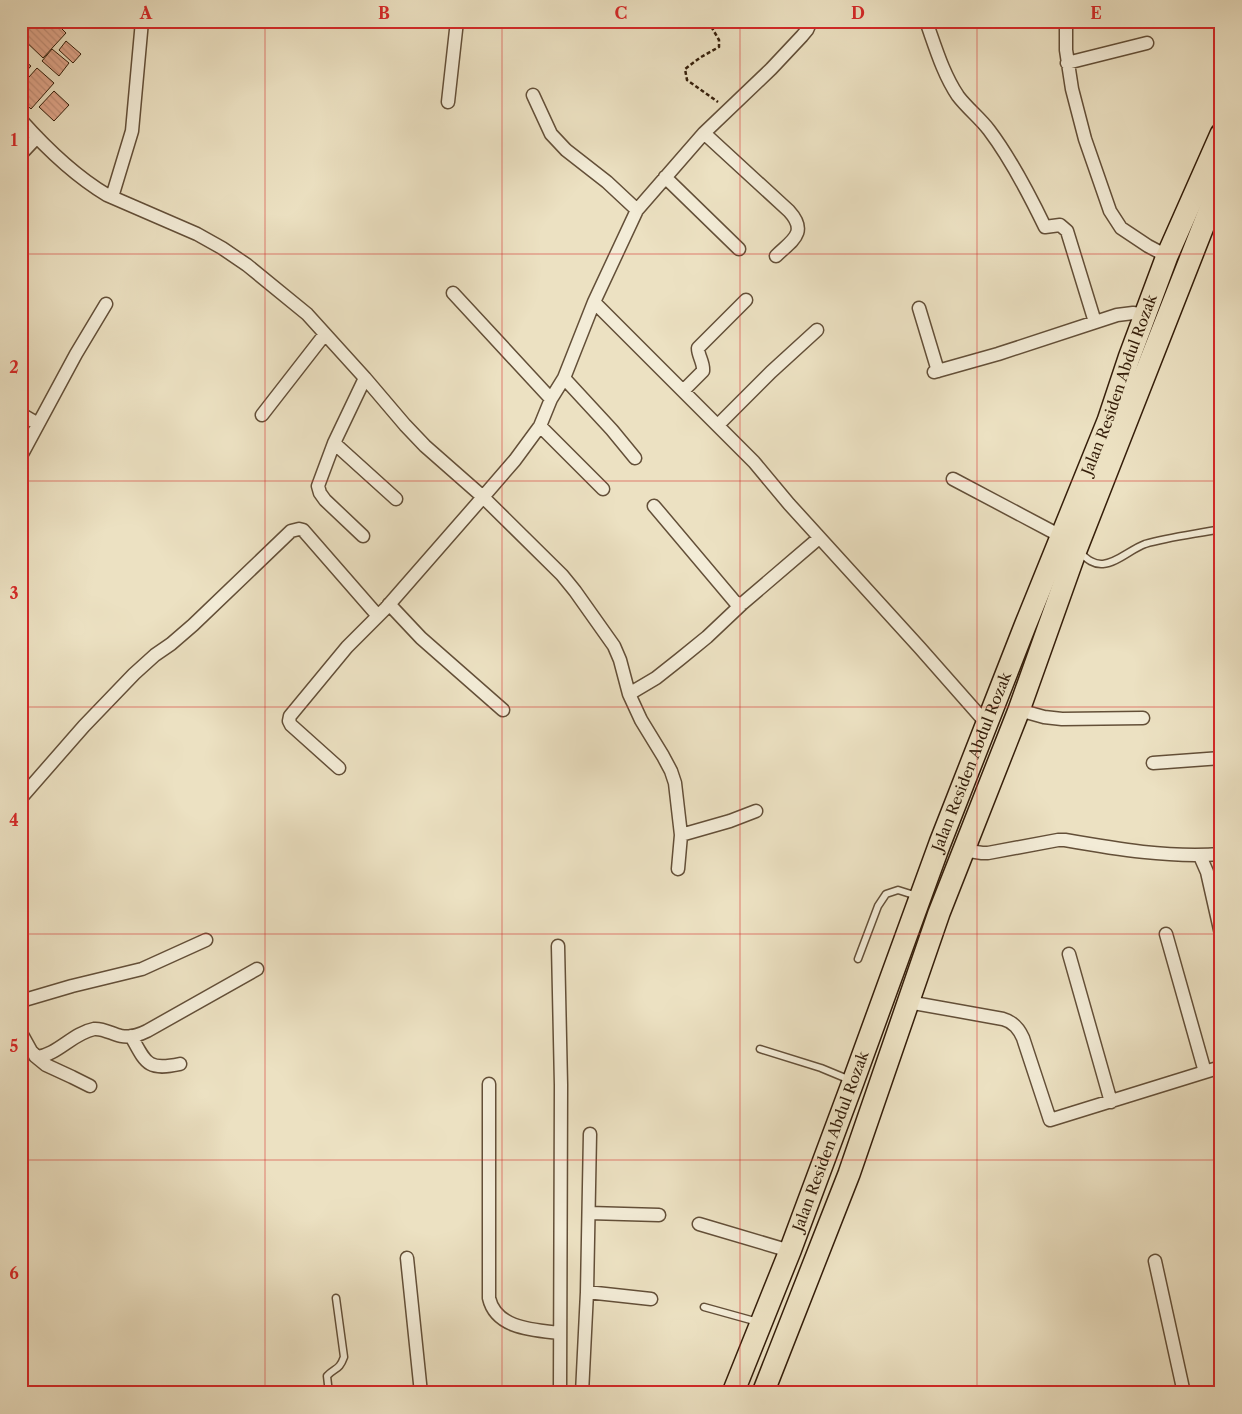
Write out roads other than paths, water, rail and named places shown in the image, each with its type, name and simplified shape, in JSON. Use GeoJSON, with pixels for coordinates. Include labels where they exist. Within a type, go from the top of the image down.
{"type":"FeatureCollection","features":[{"type":"Feature","properties":{"kind":"highway","name":"Jalan Residen Abdul Rozak"},"geometry":{"type":"LineString","coordinates":[[763,1393],[848,1174],[939,913],[1019,710],[1068,543],[1145,315],[1167,256],[1221,134]]}},
{"type":"Feature","properties":{"kind":"highway","name":"Jalan Residen Abdul Rozak"},"geometry":{"type":"LineString","coordinates":[[733,1393],[790,1251],[920,897],[987,724],[1068,543],[1221,181]]}},
{"type":"Feature","properties":{"kind":"street"},"geometry":{"type":"LineString","coordinates":[[112,197],[132,131],[142,21]]}},
{"type":"Feature","properties":{"kind":"street"},"geometry":{"type":"LineString","coordinates":[[448,102],[457,21]]}},
{"type":"Feature","properties":{"kind":"street"},"geometry":{"type":"LineString","coordinates":[[339,768],[291,725],[289,718],[348,647],[515,460],[540,426],[551,398],[564,378],[594,302],[637,210],[704,133],[771,69],[802,36],[811,21]]}},
{"type":"Feature","properties":{"kind":"street"},"geometry":{"type":"LineString","coordinates":[[926,21],[934,45],[959,97],[990,132],[1010,162],[1045,227],[1060,226],[1067,231],[1095,322]]}},
{"type":"Feature","properties":{"kind":"street"},"geometry":{"type":"LineString","coordinates":[[1066,21],[1067,63],[1072,88],[1085,139],[1110,211],[1121,228],[1167,256]]}},
{"type":"Feature","properties":{"kind":"street"},"geometry":{"type":"LineString","coordinates":[[1067,63],[1147,43]]}},
{"type":"Feature","properties":{"kind":"street"},"geometry":{"type":"LineString","coordinates":[[533,95],[551,134],[566,150],[607,182],[637,210]]}},
{"type":"Feature","properties":{"kind":"street"},"geometry":{"type":"LineString","coordinates":[[21,120],[82,179],[96,189],[197,234],[222,248],[247,265],[307,314],[425,446],[483,498],[545,558],[575,591],[614,646],[620,660],[629,694],[641,720],[671,771],[676,784],[681,835],[678,869]]}},
{"type":"Feature","properties":{"kind":"street"},"geometry":{"type":"LineString","coordinates":[[704,133],[789,212],[797,222],[799,230],[797,236],[776,256]]}},
{"type":"Feature","properties":{"kind":"street"},"geometry":{"type":"LineString","coordinates":[[21,154],[37,137]]}},
{"type":"Feature","properties":{"kind":"street"},"geometry":{"type":"LineString","coordinates":[[666,177],[739,249]]}},
{"type":"Feature","properties":{"kind":"street"},"geometry":{"type":"LineString","coordinates":[[453,293],[551,398]]}},
{"type":"Feature","properties":{"kind":"street"},"geometry":{"type":"LineString","coordinates":[[683,391],[702,371],[698,348],[746,300]]}},
{"type":"Feature","properties":{"kind":"street"},"geometry":{"type":"LineString","coordinates":[[594,302],[754,462],[819,538],[987,724]]}},
{"type":"Feature","properties":{"kind":"street"},"geometry":{"type":"LineString","coordinates":[[21,456],[76,354],[106,304]]}},
{"type":"Feature","properties":{"kind":"street"},"geometry":{"type":"LineString","coordinates":[[919,308],[936,372],[1117,315],[1132,313],[1145,315]]}},
{"type":"Feature","properties":{"kind":"street"},"geometry":{"type":"LineString","coordinates":[[718,425],[771,372],[817,330]]}},
{"type":"Feature","properties":{"kind":"street"},"geometry":{"type":"LineString","coordinates":[[262,416],[325,334]]}},
{"type":"Feature","properties":{"kind":"street"},"geometry":{"type":"LineString","coordinates":[[363,536],[325,500],[318,490],[319,482],[334,443],[366,378]]}},
{"type":"Feature","properties":{"kind":"street"},"geometry":{"type":"LineString","coordinates":[[564,378],[635,458]]}},
{"type":"Feature","properties":{"kind":"street"},"geometry":{"type":"LineString","coordinates":[[21,414],[38,424]]}},
{"type":"Feature","properties":{"kind":"street"},"geometry":{"type":"LineString","coordinates":[[540,426],[603,489]]}},
{"type":"Feature","properties":{"kind":"street"},"geometry":{"type":"LineString","coordinates":[[334,443],[396,499]]}},
{"type":"Feature","properties":{"kind":"street"},"geometry":{"type":"LineString","coordinates":[[953,479],[1068,543]]}},
{"type":"Feature","properties":{"kind":"street"},"geometry":{"type":"LineString","coordinates":[[654,506],[735,602],[738,604],[743,603]]}},
{"type":"Feature","properties":{"kind":"street"},"geometry":{"type":"LineString","coordinates":[[21,798],[84,726],[134,674],[193,625],[292,531],[299,529],[303,530],[383,610],[421,638],[503,710]]}},
{"type":"Feature","properties":{"kind":"street"},"geometry":{"type":"LineString","coordinates":[[629,694],[656,678],[707,637],[743,603],[819,538]]}},
{"type":"Feature","properties":{"kind":"street"},"geometry":{"type":"LineString","coordinates":[[1019,710],[1062,719],[1142,718]]}},
{"type":"Feature","properties":{"kind":"street"},"geometry":{"type":"LineString","coordinates":[[1153,763],[1221,758]]}},
{"type":"Feature","properties":{"kind":"street"},"geometry":{"type":"LineString","coordinates":[[681,835],[730,821],[756,810]]}},
{"type":"Feature","properties":{"kind":"street"},"geometry":{"type":"LineString","coordinates":[[964,850],[982,854],[1065,840],[1151,853],[1200,856],[1221,854]]}},
{"type":"Feature","properties":{"kind":"street"},"geometry":{"type":"LineString","coordinates":[[1200,856],[1207,872],[1221,934]]}},
{"type":"Feature","properties":{"kind":"street"},"geometry":{"type":"LineString","coordinates":[[1166,934],[1205,1072]]}},
{"type":"Feature","properties":{"kind":"street"},"geometry":{"type":"LineString","coordinates":[[21,1001],[142,969],[206,940]]}},
{"type":"Feature","properties":{"kind":"street"},"geometry":{"type":"LineString","coordinates":[[558,946],[561,1085],[560,1393]]}},
{"type":"Feature","properties":{"kind":"street"},"geometry":{"type":"LineString","coordinates":[[1068,954],[1111,1102]]}},
{"type":"Feature","properties":{"kind":"street"},"geometry":{"type":"LineString","coordinates":[[35,1056],[49,1053],[82,1033],[94,1029],[119,1036],[131,1036],[148,1031],[257,969]]}},
{"type":"Feature","properties":{"kind":"street"},"geometry":{"type":"LineString","coordinates":[[908,1002],[1003,1019],[1012,1023],[1019,1030],[1023,1038],[1050,1120],[1221,1067]]}},
{"type":"Feature","properties":{"kind":"street"},"geometry":{"type":"LineString","coordinates":[[21,1033],[30,1051],[46,1065],[90,1086]]}},
{"type":"Feature","properties":{"kind":"street"},"geometry":{"type":"LineString","coordinates":[[131,1036],[143,1057],[155,1067],[180,1064]]}},
{"type":"Feature","properties":{"kind":"street"},"geometry":{"type":"LineString","coordinates":[[489,1084],[490,1306],[500,1317],[513,1324],[528,1329],[560,1333]]}},
{"type":"Feature","properties":{"kind":"street"},"geometry":{"type":"LineString","coordinates":[[582,1393],[587,1292],[590,1134]]}},
{"type":"Feature","properties":{"kind":"street"},"geometry":{"type":"LineString","coordinates":[[588,1213],[659,1215]]}},
{"type":"Feature","properties":{"kind":"street"},"geometry":{"type":"LineString","coordinates":[[700,1224],[790,1251]]}},
{"type":"Feature","properties":{"kind":"street"},"geometry":{"type":"LineString","coordinates":[[407,1258],[421,1393]]}},
{"type":"Feature","properties":{"kind":"street"},"geometry":{"type":"LineString","coordinates":[[1155,1261],[1184,1393]]}},
{"type":"Feature","properties":{"kind":"street"},"geometry":{"type":"LineString","coordinates":[[587,1292],[651,1299]]}},
{"type":"Feature","properties":{"kind":"lane"},"geometry":{"type":"LineString","coordinates":[[1068,543],[1091,561],[1102,564],[1116,560],[1130,550],[1144,544],[1221,528]]}},
{"type":"Feature","properties":{"kind":"lane"},"geometry":{"type":"LineString","coordinates":[[858,959],[878,906],[886,894],[898,890],[920,897]]}},
{"type":"Feature","properties":{"kind":"lane"},"geometry":{"type":"LineString","coordinates":[[760,1049],[821,1068],[853,1082]]}},
{"type":"Feature","properties":{"kind":"lane"},"geometry":{"type":"LineString","coordinates":[[329,1393],[327,1376],[338,1369],[344,1357],[336,1298]]}},
{"type":"Feature","properties":{"kind":"lane"},"geometry":{"type":"LineString","coordinates":[[704,1307],[761,1323]]}}]}
